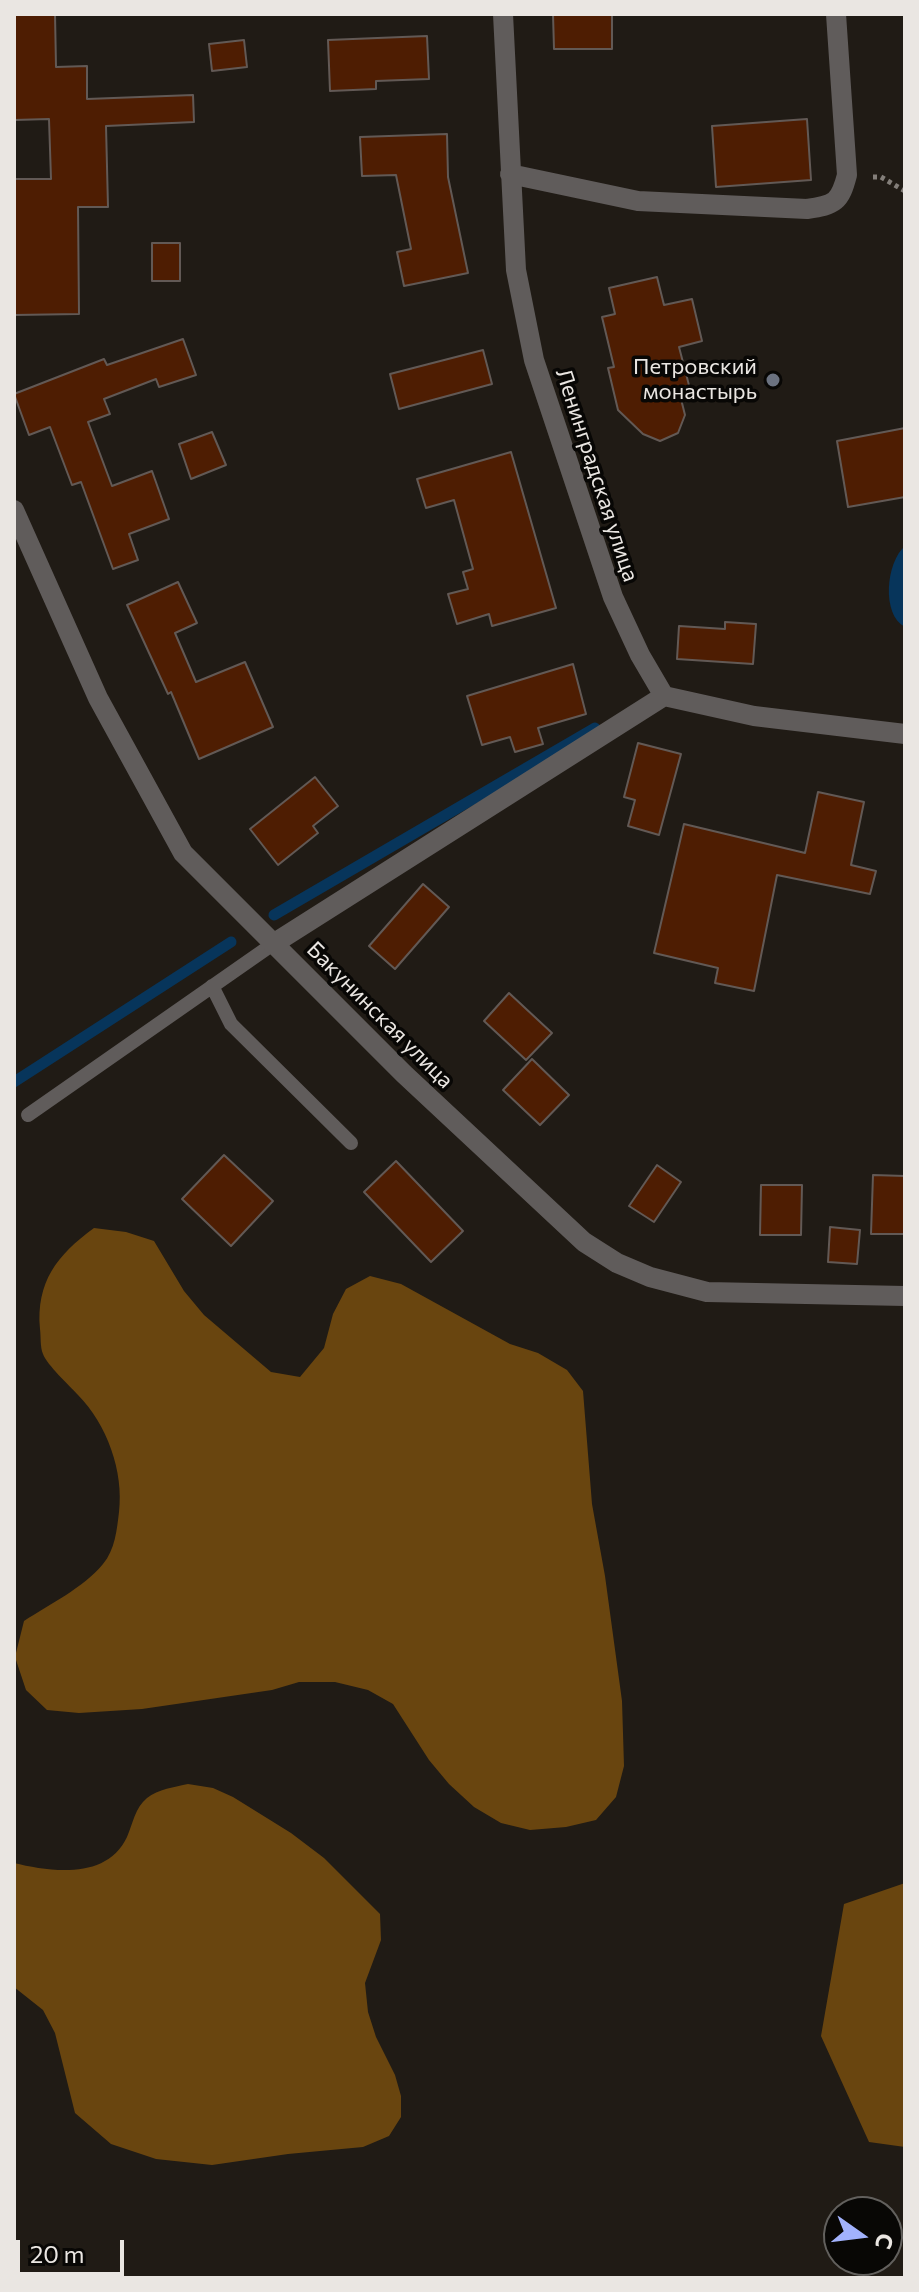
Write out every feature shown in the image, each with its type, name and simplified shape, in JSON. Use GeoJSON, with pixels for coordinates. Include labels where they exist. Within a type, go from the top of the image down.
{"type":"FeatureCollection","features":[{"type":"Feature","properties":{"kind":"street","name":"Ленинградская улица"},"geometry":{"type":"LineString","coordinates":[[503,14],[516,270],[534,360],[613,597],[640,655],[664,696]]}},
{"type":"Feature","properties":{"kind":"street"},"geometry":{"type":"LineString","coordinates":[[510,174],[638,201],[807,209],[837,201],[847,175],[836,14]]}},
{"type":"Feature","properties":{"kind":"street","name":"Бакунинская улица"},"geometry":{"type":"LineString","coordinates":[[14,510],[98,698],[183,853],[404,1074],[584,1242],[617,1263],[679,1287],[707,1292],[905,1296]]}},
{"type":"Feature","properties":{"kind":"street"},"geometry":{"type":"LineString","coordinates":[[273,944],[664,696],[754,716],[905,734]]}},
{"type":"Feature","properties":{"kind":"lane"},"geometry":{"type":"LineString","coordinates":[[28,1115],[273,944]]}},
{"type":"Feature","properties":{"kind":"lane"},"geometry":{"type":"LineString","coordinates":[[212,986],[231,1024],[351,1143]]}},
{"type":"Feature","properties":{"kind":"shaded area"},"geometry":{"type":"Polygon","coordinates":[[[94,1228],[126,1232],[154,1241],[184,1291],[204,1315],[271,1372],[300,1377],[324,1348],[333,1314],[346,1289],[370,1276],[401,1284],[510,1344],[538,1353],[567,1370],[583,1391],[592,1504],[622,1701],[624,1766],[616,1797],[596,1820],[566,1827],[530,1830],[501,1823],[474,1807],[449,1784],[429,1760],[393,1704],[368,1690],[335,1682],[299,1682],[272,1690],[142,1709],[79,1713],[47,1710],[26,1690],[15,1657],[24,1621],[95,1573],[115,1539],[120,1497],[111,1449],[97,1420],[49,1364],[41,1345],[40,1312],[46,1284],[60,1259],[94,1228]]]}},
{"type":"Feature","properties":{"kind":"shaded area"},"geometry":{"type":"Polygon","coordinates":[[[188,1784],[213,1788],[233,1797],[291,1833],[324,1858],[380,1914],[381,1940],[365,1983],[368,2012],[401,2096],[401,2117],[389,2136],[363,2147],[212,2165],[156,2159],[111,2144],[75,2113],[55,2033],[43,2010],[14,1987],[14,1863],[44,1869],[77,1870],[106,1860],[118,1851],[137,1811],[147,1798],[161,1790],[188,1784]]]}},
{"type":"Feature","properties":{"kind":"shaded area"},"geometry":{"type":"Polygon","coordinates":[[[905,1883],[905,2147],[869,2142],[821,2036],[844,1904],[905,1883]]]}},
{"type":"Feature","properties":{"kind":"water"},"geometry":{"type":"Polygon","coordinates":[[[905,546],[905,627],[892,612],[889,588],[894,564],[905,546]]]}},
{"type":"Feature","properties":{"kind":"building"},"geometry":{"type":"Polygon","coordinates":[[[14,14],[55,14],[56,67],[87,66],[87,99],[193,95],[194,122],[106,126],[108,207],[78,207],[79,314],[14,315],[14,179],[51,179],[49,119],[14,120],[14,14]]]}},
{"type":"Feature","properties":{"kind":"building"},"geometry":{"type":"Polygon","coordinates":[[[553,14],[612,14],[612,49],[554,49],[553,14]]]}},
{"type":"Feature","properties":{"kind":"building"},"geometry":{"type":"Polygon","coordinates":[[[427,36],[429,79],[376,81],[376,89],[330,91],[328,40],[427,36]]]}},
{"type":"Feature","properties":{"kind":"building"},"geometry":{"type":"Polygon","coordinates":[[[244,40],[247,67],[212,71],[209,44],[244,40]]]}},
{"type":"Feature","properties":{"kind":"building"},"geometry":{"type":"Polygon","coordinates":[[[807,119],[811,180],[716,187],[712,126],[807,119]]]}},
{"type":"Feature","properties":{"kind":"building"},"geometry":{"type":"Polygon","coordinates":[[[447,134],[448,177],[468,273],[404,286],[397,252],[411,249],[396,175],[362,176],[360,137],[447,134]]]}},
{"type":"Feature","properties":{"kind":"building"},"geometry":{"type":"Polygon","coordinates":[[[152,243],[180,243],[180,281],[152,281],[152,243]]]}},
{"type":"Feature","properties":{"kind":"building"},"geometry":{"type":"Polygon","coordinates":[[[657,277],[664,305],[692,299],[702,341],[679,347],[691,393],[680,395],[685,415],[678,433],[660,441],[643,434],[618,410],[608,368],[614,367],[602,317],[615,314],[609,288],[657,277]]]}},
{"type":"Feature","properties":{"kind":"building"},"geometry":{"type":"Polygon","coordinates":[[[183,339],[196,375],[159,387],[156,379],[104,399],[110,414],[88,422],[112,486],[152,471],[169,519],[129,534],[138,560],[113,569],[81,482],[72,485],[50,427],[29,435],[14,394],[104,359],[107,365],[183,339]]]}},
{"type":"Feature","properties":{"kind":"building"},"geometry":{"type":"Polygon","coordinates":[[[483,350],[492,384],[399,409],[390,374],[483,350]]]}},
{"type":"Feature","properties":{"kind":"building"},"geometry":{"type":"Polygon","coordinates":[[[905,428],[905,497],[848,507],[837,441],[905,428]]]}},
{"type":"Feature","properties":{"kind":"building"},"geometry":{"type":"Polygon","coordinates":[[[212,432],[226,465],[191,479],[179,444],[212,432]]]}},
{"type":"Feature","properties":{"kind":"building"},"geometry":{"type":"Polygon","coordinates":[[[511,452],[556,608],[492,626],[489,614],[457,624],[448,594],[468,589],[463,572],[473,569],[454,500],[426,508],[417,479],[511,452]]]}},
{"type":"Feature","properties":{"kind":"building"},"geometry":{"type":"Polygon","coordinates":[[[178,582],[197,623],[175,633],[196,682],[245,662],[273,727],[199,759],[171,692],[168,694],[127,605],[178,582]]]}},
{"type":"Feature","properties":{"kind":"building"},"geometry":{"type":"Polygon","coordinates":[[[725,622],[756,624],[753,664],[677,659],[679,626],[725,629],[725,622]]]}},
{"type":"Feature","properties":{"kind":"building"},"geometry":{"type":"Polygon","coordinates":[[[573,664],[586,714],[538,728],[543,744],[515,752],[510,737],[482,745],[467,696],[573,664]]]}},
{"type":"Feature","properties":{"kind":"building"},"geometry":{"type":"Polygon","coordinates":[[[638,743],[681,754],[659,835],[628,826],[635,800],[624,797],[638,743]]]}},
{"type":"Feature","properties":{"kind":"building"},"geometry":{"type":"Polygon","coordinates":[[[315,777],[338,806],[313,826],[318,833],[278,865],[250,829],[315,777]]]}},
{"type":"Feature","properties":{"kind":"building"},"geometry":{"type":"Polygon","coordinates":[[[818,792],[864,802],[851,865],[876,871],[870,894],[777,875],[754,991],[715,983],[718,968],[654,953],[684,824],[805,853],[818,792]]]}},
{"type":"Feature","properties":{"kind":"building"},"geometry":{"type":"Polygon","coordinates":[[[423,884],[449,907],[395,969],[369,946],[423,884]]]}},
{"type":"Feature","properties":{"kind":"building"},"geometry":{"type":"Polygon","coordinates":[[[509,993],[552,1033],[526,1060],[484,1021],[509,993]]]}},
{"type":"Feature","properties":{"kind":"building"},"geometry":{"type":"Polygon","coordinates":[[[532,1059],[569,1095],[540,1125],[503,1090],[532,1059]]]}},
{"type":"Feature","properties":{"kind":"building"},"geometry":{"type":"Polygon","coordinates":[[[224,1155],[273,1201],[231,1246],[182,1199],[224,1155]]]}},
{"type":"Feature","properties":{"kind":"building"},"geometry":{"type":"Polygon","coordinates":[[[396,1161],[463,1231],[431,1262],[364,1192],[396,1161]]]}},
{"type":"Feature","properties":{"kind":"building"},"geometry":{"type":"Polygon","coordinates":[[[657,1165],[681,1182],[654,1222],[629,1206],[657,1165]]]}},
{"type":"Feature","properties":{"kind":"building"},"geometry":{"type":"Polygon","coordinates":[[[873,1175],[905,1176],[905,1234],[871,1234],[873,1175]]]}},
{"type":"Feature","properties":{"kind":"building"},"geometry":{"type":"Polygon","coordinates":[[[761,1185],[802,1185],[801,1235],[760,1235],[761,1185]]]}},
{"type":"Feature","properties":{"kind":"building"},"geometry":{"type":"Polygon","coordinates":[[[830,1227],[860,1230],[857,1264],[828,1262],[830,1227]]]}},
{"type":"Feature","properties":{"kind":"waterway"},"geometry":{"type":"LineString","coordinates":[[274,915],[595,728]]}},
{"type":"Feature","properties":{"kind":"waterway"},"geometry":{"type":"LineString","coordinates":[[14,1082],[231,942]]}},
{"type":"Feature","properties":{"kind":"place","name":"Петровский монастырь"},"geometry":{"type":"Point","coordinates":[773,380]}}]}
